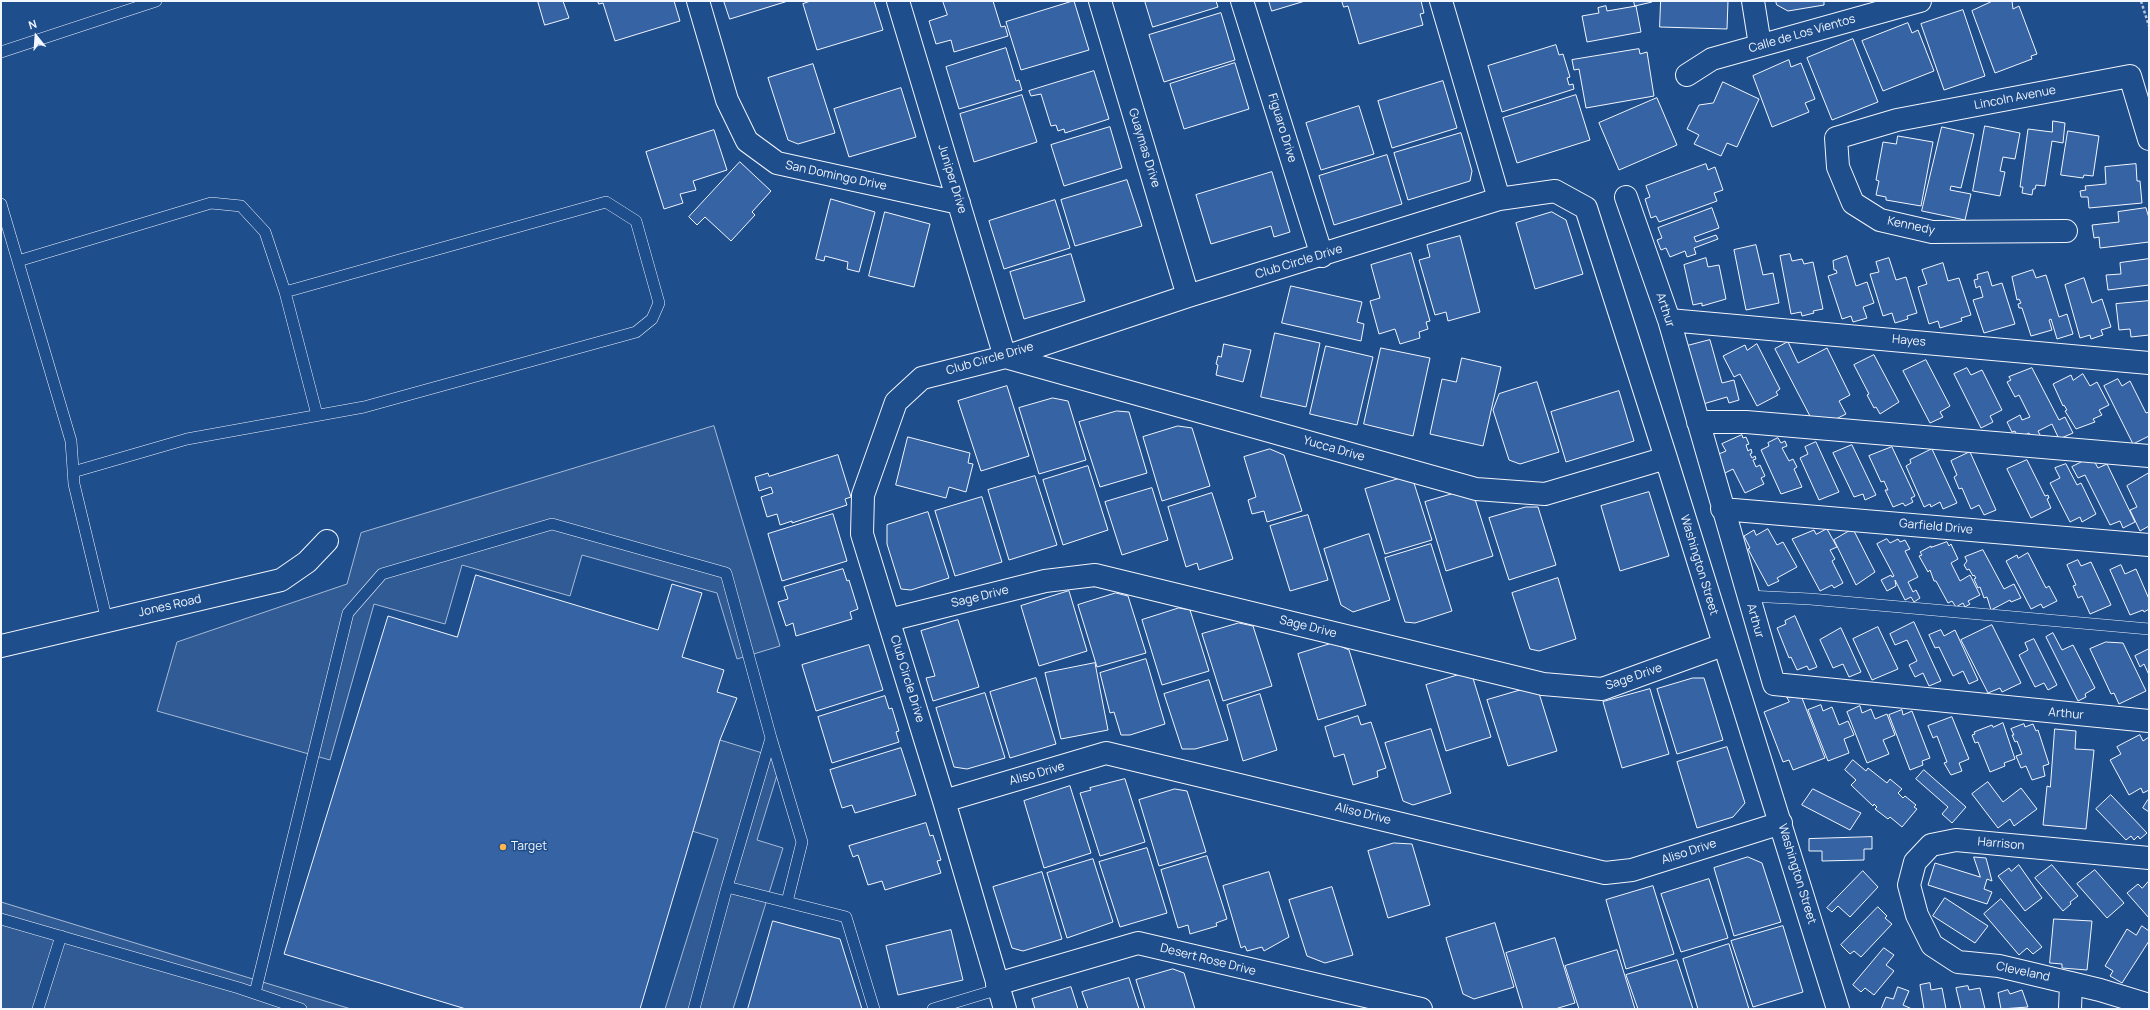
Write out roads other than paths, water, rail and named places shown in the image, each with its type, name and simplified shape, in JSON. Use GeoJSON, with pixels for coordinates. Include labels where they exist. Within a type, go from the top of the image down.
{"type":"FeatureCollection","features":[{"type":"Feature","properties":{"kind":"street","name":"San Domingo Drive"},"geometry":{"type":"LineString","coordinates":[[698,1],[727,100],[747,141],[777,163],[959,203]]}},
{"type":"Feature","properties":{"kind":"street","name":"Juniper Drive"},"geometry":{"type":"LineString","coordinates":[[898,1],[1005,357]]}},
{"type":"Feature","properties":{"kind":"street","name":"Guaymas Drive"},"geometry":{"type":"LineString","coordinates":[[1100,1],[1188,296]]}},
{"type":"Feature","properties":{"kind":"street","name":"Figuaro Drive"},"geometry":{"type":"LineString","coordinates":[[1242,1],[1322,256]]}},
{"type":"Feature","properties":{"kind":"street"},"geometry":{"type":"LineString","coordinates":[[1441,1],[1499,199]]}},
{"type":"Feature","properties":{"kind":"street"},"geometry":{"type":"LineString","coordinates":[[1753,1],[1760,45]]}},
{"type":"Feature","properties":{"kind":"street","name":"Calle de Los Vientos"},"geometry":{"type":"LineString","coordinates":[[1687,74],[1712,59],[1920,1]]}},
{"type":"Feature","properties":{"kind":"street","name":"Lincoln Avenue"},"geometry":{"type":"LineString","coordinates":[[1836,138],[1897,120],[2130,76],[2149,139]]}},
{"type":"Feature","properties":{"kind":"street","name":"Kennedy"},"geometry":{"type":"LineString","coordinates":[[1836,138],[1838,167],[1853,202],[1880,220],[1932,232],[2066,231]]}},
{"type":"Feature","properties":{"kind":"street","name":"Washington Street"},"geometry":{"type":"LineString","coordinates":[[1499,199],[1555,191],[1586,208],[1666,458],[1723,646],[1781,823],[1834,1008]]}},
{"type":"Feature","properties":{"kind":"street","name":"Arthur"},"geometry":{"type":"LineString","coordinates":[[1626,197],[1669,320],[1722,510],[1774,684],[2149,721]]}},
{"type":"Feature","properties":{"kind":"street","name":"Club Circle Drive"},"geometry":{"type":"LineString","coordinates":[[1000,994],[944,801],[862,534],[863,495],[896,402],[922,378],[1005,357],[1188,296],[1322,256],[1499,199]]}},
{"type":"Feature","properties":{"kind":"street","name":"Hayes"},"geometry":{"type":"LineString","coordinates":[[1669,320],[2149,363]]}},
{"type":"Feature","properties":{"kind":"street","name":"Yucca Drive"},"geometry":{"type":"LineString","coordinates":[[1005,357],[1476,489],[1545,494],[1666,458]]}},
{"type":"Feature","properties":{"kind":"street"},"geometry":{"type":"LineString","coordinates":[[1698,422],[1746,422],[2149,456]]}},
{"type":"Feature","properties":{"kind":"street","name":"Garfield Drive"},"geometry":{"type":"LineString","coordinates":[[1722,510],[2149,545]]}},
{"type":"Feature","properties":{"kind":"street","name":"Jones Road"},"geometry":{"type":"LineString","coordinates":[[1,646],[281,580],[307,562],[327,541]]}},
{"type":"Feature","properties":{"kind":"street","name":"Sage Drive"},"geometry":{"type":"LineString","coordinates":[[889,620],[1045,581],[1095,575],[1543,684],[1602,689],[1723,646]]}},
{"type":"Feature","properties":{"kind":"street","name":"Aliso Drive"},"geometry":{"type":"LineString","coordinates":[[944,801],[1106,753],[1212,777],[1605,873],[1632,870],[1781,823]]}},
{"type":"Feature","properties":{"kind":"street","name":"Harrison"},"geometry":{"type":"LineString","coordinates":[[1917,915],[1909,885],[1915,862],[1932,845],[1956,840],[2149,858]]}},
{"type":"Feature","properties":{"kind":"street","name":"Cleveland"},"geometry":{"type":"LineString","coordinates":[[1917,915],[1932,945],[1958,962],[1999,966],[2071,983],[2149,1005]]}},
{"type":"Feature","properties":{"kind":"street","name":"Desert Rose Drive"},"geometry":{"type":"LineString","coordinates":[[1000,994],[1138,943],[1421,1009]]}},
{"type":"Feature","properties":{"kind":"street"},"geometry":{"type":"LineString","coordinates":[[2070,1009],[2071,983]]}},
{"type":"Feature","properties":{"kind":"lane"},"geometry":{"type":"LineString","coordinates":[[1,52],[156,1]]}},
{"type":"Feature","properties":{"kind":"lane"},"geometry":{"type":"LineString","coordinates":[[73,472],[187,439],[364,407],[636,332],[652,319],[659,303],[636,221],[606,202],[285,292]]}},
{"type":"Feature","properties":{"kind":"lane"},"geometry":{"type":"LineString","coordinates":[[18,261],[211,203],[241,206],[265,232],[285,292],[317,415]]}},
{"type":"Feature","properties":{"kind":"lane"},"geometry":{"type":"LineString","coordinates":[[1,204],[71,441],[74,484],[107,621]]}},
{"type":"Feature","properties":{"kind":"lane"},"geometry":{"type":"LineString","coordinates":[[255,993],[348,613],[382,574],[552,524],[726,573],[771,738],[802,842],[787,902]]}},
{"type":"Feature","properties":{"kind":"lane"},"geometry":{"type":"LineString","coordinates":[[1748,596],[1810,599],[2149,629]]}},
{"type":"Feature","properties":{"kind":"lane"},"geometry":{"type":"LineString","coordinates":[[694,1009],[727,887],[771,738]]}},
{"type":"Feature","properties":{"kind":"lane"},"geometry":{"type":"LineString","coordinates":[[727,887],[846,917],[874,1009]]}},
{"type":"Feature","properties":{"kind":"lane"},"geometry":{"type":"LineString","coordinates":[[1,919],[255,993],[301,1009]]}},
{"type":"Feature","properties":{"kind":"lane"},"geometry":{"type":"LineString","coordinates":[[38,1009],[61,936]]}},
{"type":"Feature","properties":{"kind":"lane"},"geometry":{"type":"LineString","coordinates":[[933,1009],[1000,994]]}},
{"type":"Feature","properties":{"kind":"place","name":"Target"},"geometry":{"type":"Point","coordinates":[503,847]}}]}
